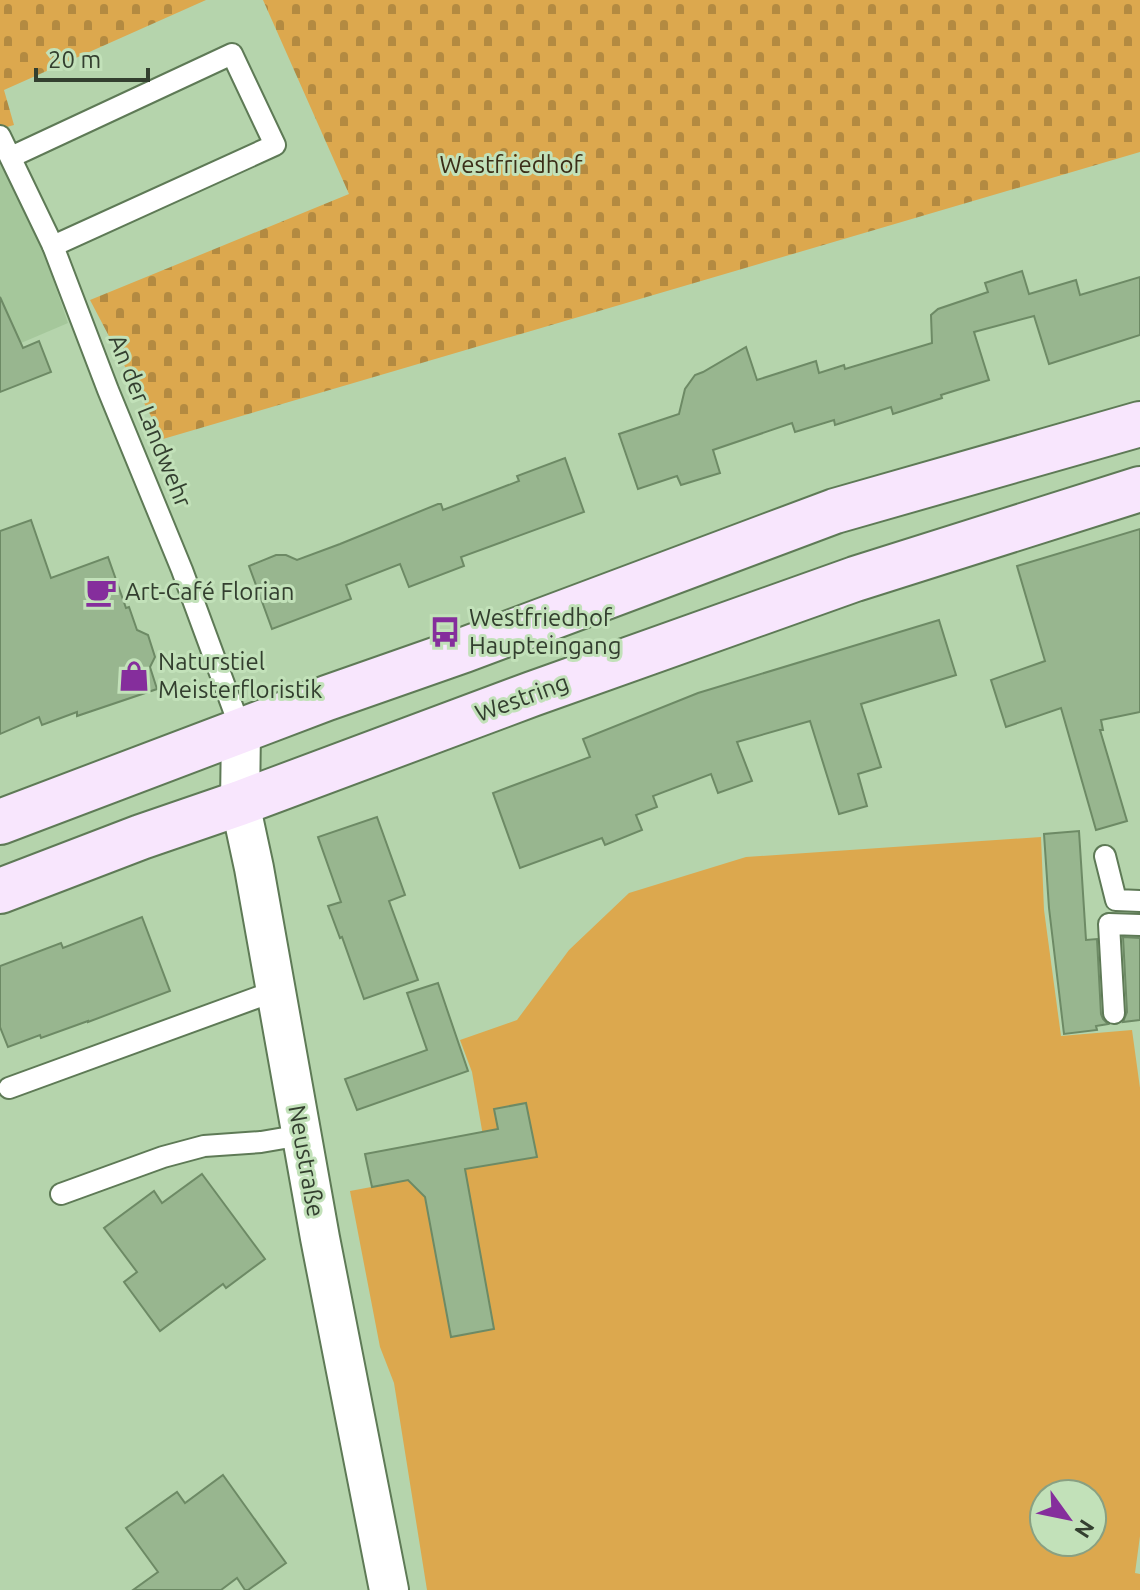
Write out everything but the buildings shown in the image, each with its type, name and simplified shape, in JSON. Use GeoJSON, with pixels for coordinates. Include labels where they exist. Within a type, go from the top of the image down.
{"type":"FeatureCollection","features":[{"type":"Feature","properties":{"kind":"main road"},"geometry":{"type":"LineString","coordinates":[[0,822],[835,511],[1140,424]]}},
{"type":"Feature","properties":{"kind":"main road","name":"Westring"},"geometry":{"type":"LineString","coordinates":[[0,891],[855,579],[1140,489]]}},
{"type":"Feature","properties":{"kind":"street","name":"Neustraße"},"geometry":{"type":"LineString","coordinates":[[241,730],[240,803],[389,1590]]}},
{"type":"Feature","properties":{"kind":"lane"},"geometry":{"type":"LineString","coordinates":[[11,157],[232,54],[275,145],[53,246]]}},
{"type":"Feature","properties":{"kind":"lane","name":"An der Landwehr"},"geometry":{"type":"LineString","coordinates":[[0,136],[53,246],[113,404],[182,570],[241,730]]}},
{"type":"Feature","properties":{"kind":"lane"},"geometry":{"type":"LineString","coordinates":[[1105,856],[1116,900],[1140,901]]}},
{"type":"Feature","properties":{"kind":"lane"},"geometry":{"type":"LineString","coordinates":[[1114,1013],[1109,924],[1140,925]]}},
{"type":"Feature","properties":{"kind":"lane"},"geometry":{"type":"LineString","coordinates":[[9,1088],[275,991]]}},
{"type":"Feature","properties":{"kind":"lane"},"geometry":{"type":"LineString","coordinates":[[61,1194],[163,1157],[204,1146],[302,1135]]}},
{"type":"Feature","properties":{"kind":"shaded area"},"geometry":{"type":"Polygon","coordinates":[[[0,155],[43,250],[68,323],[0,352],[0,155]]]}},
{"type":"Feature","properties":{"kind":"green space"},"geometry":{"type":"Polygon","coordinates":[[[0,0],[206,0],[4,90],[14,125],[0,129],[0,0]]]}},
{"type":"Feature","properties":{"kind":"green space","name":"Westfriedhof"},"geometry":{"type":"Polygon","coordinates":[[[263,0],[1140,0],[1140,152],[163,439],[90,300],[349,194],[263,0]]]}},
{"type":"Feature","properties":{"kind":"green space"},"geometry":{"type":"Polygon","coordinates":[[[1041,837],[1044,910],[1061,1036],[1132,1030],[1140,1088],[1140,1536],[1135,1573],[1140,1574],[1140,1590],[427,1590],[394,1383],[380,1347],[350,1191],[488,1165],[472,1072],[460,1040],[517,1020],[569,950],[629,893],[746,857],[1041,837]]]}},
{"type":"Feature","properties":{"kind":"place","name":"Art-Café Florian"},"geometry":{"type":"Point","coordinates":[101,592]}},
{"type":"Feature","properties":{"kind":"place","name":"Westfriedhof Haupteingang"},"geometry":{"type":"Point","coordinates":[445,632]}},
{"type":"Feature","properties":{"kind":"place","name":"Naturstiel Meisterfloristik"},"geometry":{"type":"Point","coordinates":[134,676]}}]}
